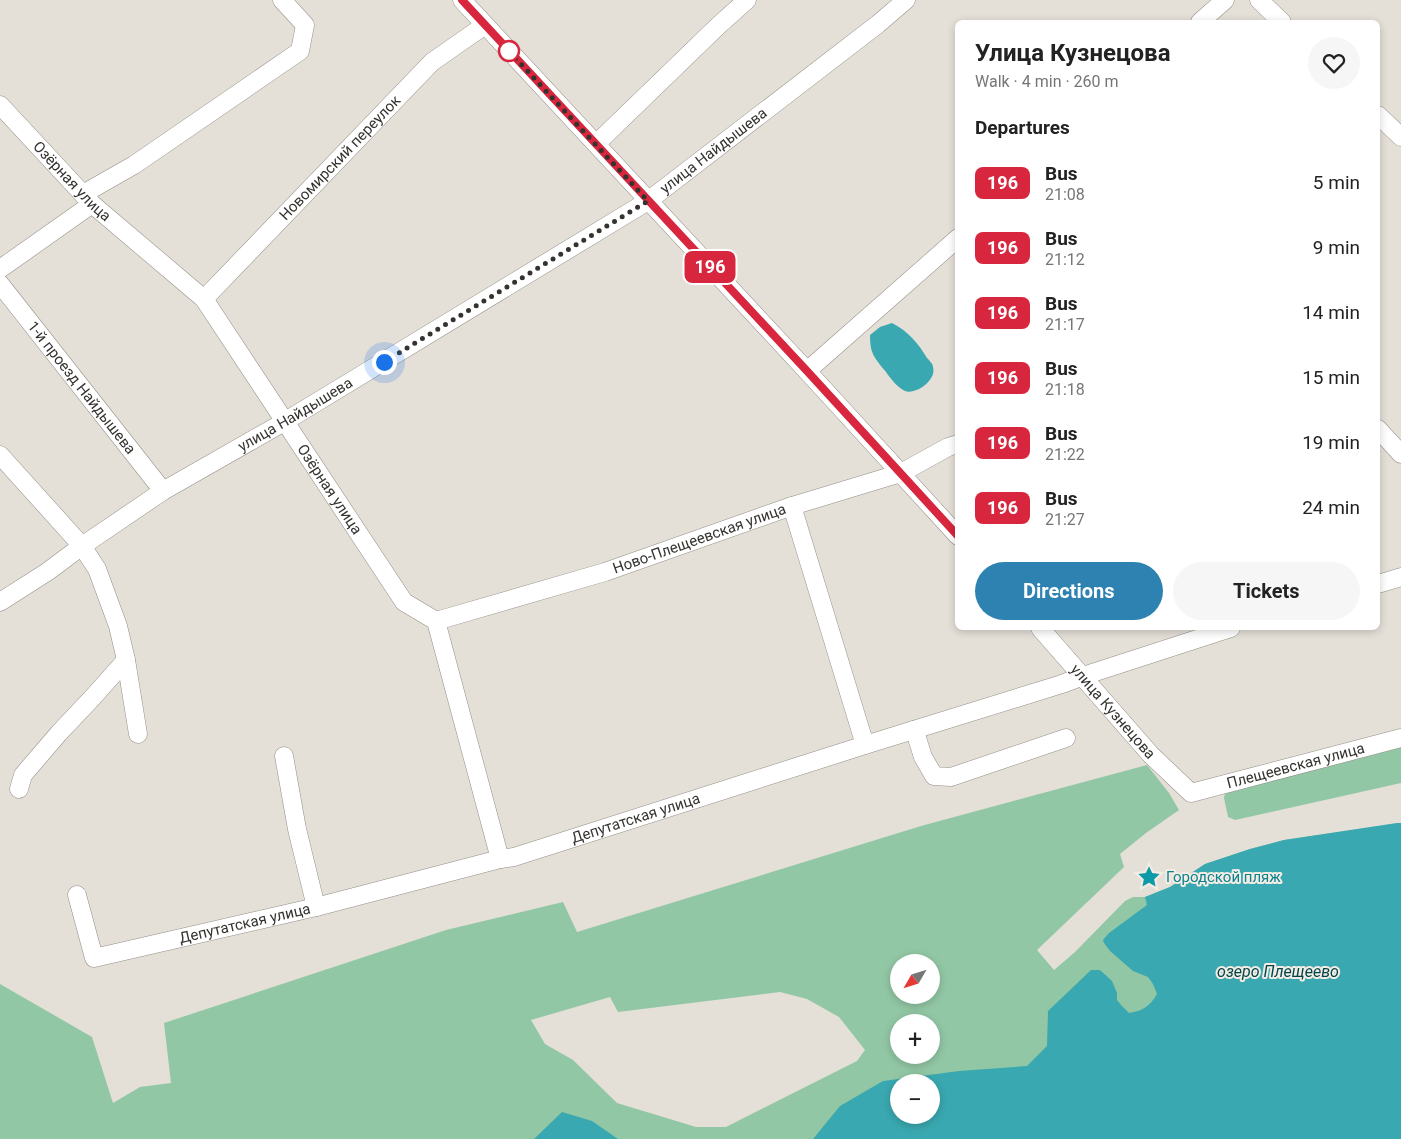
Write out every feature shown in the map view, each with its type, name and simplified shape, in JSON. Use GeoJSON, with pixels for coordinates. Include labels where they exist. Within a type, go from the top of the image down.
{"type":"FeatureCollection","features":[{"type":"Feature","properties":{"kind":"street"},"geometry":{"type":"LineString","coordinates":[[0,269],[88,199],[300,51],[305,26],[282,0]]}},
{"type":"Feature","properties":{"kind":"street"},"geometry":{"type":"LineString","coordinates":[[596,144],[747,0]]}},
{"type":"Feature","properties":{"kind":"street","name":"улица Найдышева"},"geometry":{"type":"LineString","coordinates":[[0,602],[47,572],[163,491],[284,422],[648,201],[870,30],[906,0]]}},
{"type":"Feature","properties":{"kind":"street"},"geometry":{"type":"LineString","coordinates":[[1202,20],[1225,0]]}},
{"type":"Feature","properties":{"kind":"street"},"geometry":{"type":"LineString","coordinates":[[1259,0],[1280,20]]}},
{"type":"Feature","properties":{"kind":"street"},"geometry":{"type":"LineString","coordinates":[[466,1],[485,25],[955,533]]}},
{"type":"Feature","properties":{"kind":"street","name":"Новомирский переулок"},"geometry":{"type":"LineString","coordinates":[[204,299],[432,62],[485,25]]}},
{"type":"Feature","properties":{"kind":"street","name":"Озёрная улица"},"geometry":{"type":"LineString","coordinates":[[0,105],[88,199],[204,299],[404,602],[436,621]]}},
{"type":"Feature","properties":{"kind":"street"},"geometry":{"type":"LineString","coordinates":[[1380,117],[1401,137]]}},
{"type":"Feature","properties":{"kind":"street"},"geometry":{"type":"LineString","coordinates":[[807,371],[955,241]]}},
{"type":"Feature","properties":{"kind":"street","name":"1-й проезд Найдышева"},"geometry":{"type":"LineString","coordinates":[[0,284],[163,491]]}},
{"type":"Feature","properties":{"kind":"street"},"geometry":{"type":"LineString","coordinates":[[1380,430],[1401,454]]}},
{"type":"Feature","properties":{"kind":"street","name":"Ново-Плещеевская улица"},"geometry":{"type":"LineString","coordinates":[[436,621],[605,572],[792,506],[901,473],[955,445]]}},
{"type":"Feature","properties":{"kind":"street"},"geometry":{"type":"LineString","coordinates":[[0,455],[82,546],[97,570],[118,626],[126,660],[138,734]]}},
{"type":"Feature","properties":{"kind":"street"},"geometry":{"type":"LineString","coordinates":[[792,506],[865,745]]}},
{"type":"Feature","properties":{"kind":"street"},"geometry":{"type":"LineString","coordinates":[[1380,583],[1401,577]]}},
{"type":"Feature","properties":{"kind":"street"},"geometry":{"type":"LineString","coordinates":[[436,621],[500,859]]}},
{"type":"Feature","properties":{"kind":"street","name":"улица Кузнецова"},"geometry":{"type":"LineString","coordinates":[[1042,630],[1150,755],[1191,793]]}},
{"type":"Feature","properties":{"kind":"street","name":"Депутатская улица"},"geometry":{"type":"LineString","coordinates":[[77,895],[94,958],[316,907],[523,854],[1062,684],[1220,630]]}},
{"type":"Feature","properties":{"kind":"street"},"geometry":{"type":"LineString","coordinates":[[19,789],[23,775],[126,660]]}},
{"type":"Feature","properties":{"kind":"street"},"geometry":{"type":"LineString","coordinates":[[913,730],[923,757],[934,776],[951,777],[1066,738]]}},
{"type":"Feature","properties":{"kind":"street","name":"Плещеевская улица"},"geometry":{"type":"LineString","coordinates":[[1191,793],[1401,738]]}},
{"type":"Feature","properties":{"kind":"street"},"geometry":{"type":"LineString","coordinates":[[284,756],[297,829],[316,907]]}},
{"type":"Feature","properties":{"kind":"green space"},"geometry":{"type":"Polygon","coordinates":[[[1401,744],[1401,783],[1235,820],[1228,817],[1224,798],[1225,793],[1401,744]]]}},
{"type":"Feature","properties":{"kind":"green space"},"geometry":{"type":"Polygon","coordinates":[[[1147,765],[1169,793],[1179,810],[1120,854],[1124,867],[1037,950],[1054,970],[1075,952],[1125,901],[1133,897],[1145,897],[1170,887],[1205,864],[1284,840],[1401,823],[1401,1139],[0,1139],[0,984],[92,1037],[113,1103],[140,1087],[171,1083],[164,1023],[446,930],[563,902],[577,932],[921,826],[1147,765]],[[780,992],[618,1012],[610,997],[531,1020],[545,1044],[573,1060],[617,1103],[696,1127],[726,1127],[857,1061],[865,1050],[839,1017],[807,999],[780,992]]]}},
{"type":"Feature","properties":{"kind":"water"},"geometry":{"type":"Polygon","coordinates":[[[892,323],[912,338],[932,363],[932,377],[925,385],[915,391],[902,390],[878,363],[872,351],[870,335],[880,327],[892,323]]]}},
{"type":"Feature","properties":{"kind":"water","name":"озеро Плещеево"},"geometry":{"type":"Polygon","coordinates":[[[1401,823],[1401,1139],[813,1139],[840,1106],[883,1081],[890,1080],[890,1124],[940,1124],[940,1074],[936,1074],[1027,1066],[1047,1046],[1048,1011],[1091,970],[1100,970],[1112,981],[1117,993],[1117,1000],[1129,1013],[1146,1007],[1157,994],[1153,984],[1148,977],[1133,971],[1110,951],[1103,940],[1109,933],[1147,905],[1145,897],[1170,887],[1205,864],[1284,840],[1401,823]]]}},
{"type":"Feature","properties":{"kind":"water"},"geometry":{"type":"Polygon","coordinates":[[[562,1112],[592,1121],[618,1139],[534,1139],[562,1112]]]}},
{"type":"Feature","properties":{"kind":"bus line","name":"196"},"geometry":{"type":"LineString","coordinates":[[462,0],[955,533]]}},
{"type":"Feature","properties":{"kind":"place","name":"Городской пляж"},"geometry":{"type":"Point","coordinates":[1149,877]}},
{"type":"Feature","properties":{"kind":"route"},"geometry":{"type":"LineString","coordinates":[[384,362],[648,201],[509,51]]}}]}
